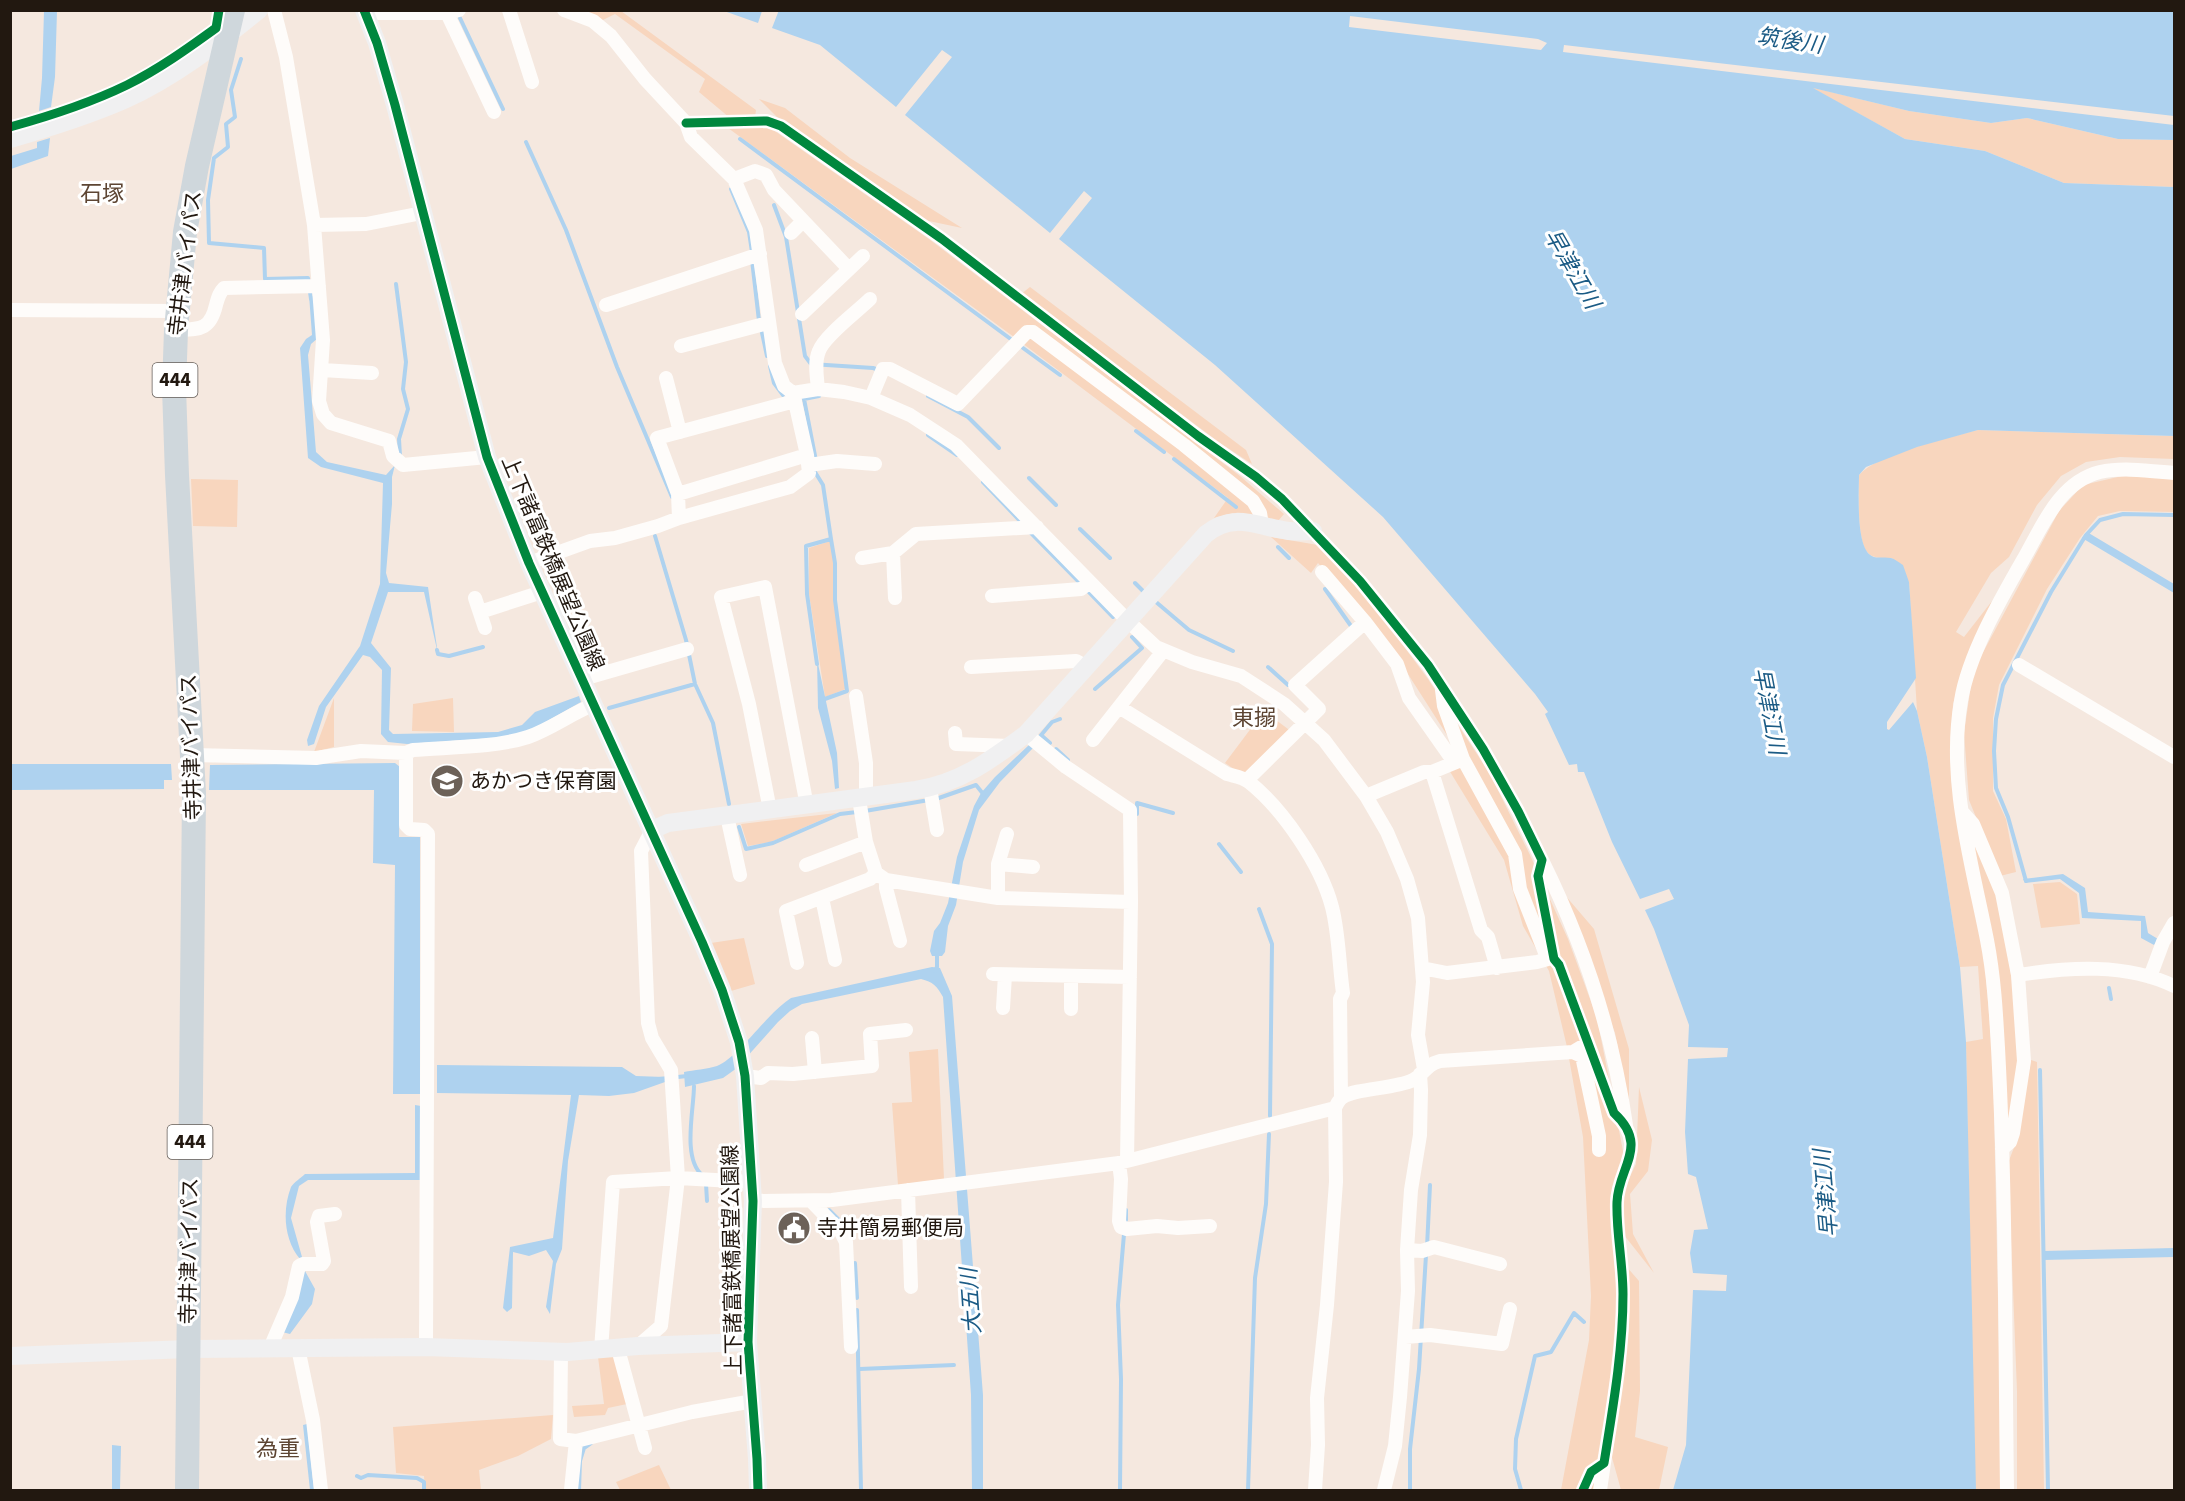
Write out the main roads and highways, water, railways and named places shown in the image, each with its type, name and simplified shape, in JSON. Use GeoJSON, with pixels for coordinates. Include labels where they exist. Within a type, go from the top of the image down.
{"type":"FeatureCollection","features":[{"type":"Feature","properties":{"kind":"highway","name":"寺井津バイパス"},"geometry":{"type":"LineString","coordinates":[[187,1491],[194,794],[177,475],[174,388],[176,320],[185,232],[197,166],[233,10]]}},
{"type":"Feature","properties":{"kind":"water"},"geometry":{"type":"Polygon","coordinates":[[[779,10],[2174,11],[2174,140],[2118,139],[2027,118],[1991,123],[1909,111],[1813,88],[1905,139],[1985,151],[2064,183],[2174,187],[2174,436],[1978,430],[1917,447],[1866,467],[1859,475],[1859,516],[1865,548],[1871,556],[1891,558],[1903,565],[1909,582],[1916,678],[1887,722],[1887,729],[1889,730],[1913,702],[1927,757],[1960,967],[1966,1042],[1976,1490],[1673,1490],[1686,1445],[1693,1290],[1726,1291],[1727,1275],[1693,1273],[1690,1253],[1694,1230],[1708,1229],[1696,1177],[1688,1174],[1685,1132],[1688,1059],[1727,1057],[1728,1048],[1688,1047],[1689,1025],[1645,910],[1674,899],[1669,889],[1640,899],[1612,842],[1584,772],[1578,772],[1577,764],[1569,765],[1545,714],[1548,712],[1383,517],[1215,365],[1059,239],[1092,198],[1084,191],[1050,233],[905,115],[952,57],[942,50],[896,107],[820,45],[772,28],[779,10]]]}},
{"type":"Feature","properties":{"kind":"water"},"geometry":{"type":"Polygon","coordinates":[[[44,11],[57,11],[55,77],[51,107],[39,111],[42,78],[44,11]]]}},
{"type":"Feature","properties":{"kind":"water"},"geometry":{"type":"Polygon","coordinates":[[[724,11],[762,11],[758,23],[724,11]]]}},
{"type":"Feature","properties":{"kind":"water"},"geometry":{"type":"Polygon","coordinates":[[[50,138],[48,156],[11,169],[11,156],[37,148],[37,142],[50,138]]]}},
{"type":"Feature","properties":{"kind":"water"},"geometry":{"type":"Polygon","coordinates":[[[309,295],[315,297],[318,338],[311,344],[308,355],[316,452],[327,462],[386,475],[395,465],[392,477],[386,573],[389,583],[428,587],[438,654],[424,592],[388,592],[371,643],[391,668],[389,730],[393,734],[498,732],[522,725],[535,712],[579,696],[581,702],[533,729],[508,737],[407,744],[388,742],[381,734],[382,670],[370,657],[363,655],[326,707],[314,744],[308,746],[307,740],[319,706],[360,646],[380,584],[383,483],[321,467],[308,458],[300,348],[312,335],[309,295]]]}},
{"type":"Feature","properties":{"kind":"water"},"geometry":{"type":"Polygon","coordinates":[[[2087,532],[2174,584],[2174,593],[2082,538],[2087,532]]]}},
{"type":"Feature","properties":{"kind":"water"},"geometry":{"type":"Polygon","coordinates":[[[817,659],[837,753],[839,788],[835,789],[832,761],[818,708],[817,659]]]}},
{"type":"Feature","properties":{"kind":"water"},"geometry":{"type":"Polygon","coordinates":[[[1030,744],[1034,747],[1000,782],[979,810],[963,862],[956,905],[948,926],[945,952],[942,956],[932,956],[930,951],[934,931],[948,903],[957,857],[974,806],[981,793],[995,777],[1030,744]]]}},
{"type":"Feature","properties":{"kind":"water"},"geometry":{"type":"Polygon","coordinates":[[[395,763],[400,767],[399,837],[420,837],[420,1094],[393,1094],[395,865],[373,863],[374,790],[209,790],[210,765],[395,763]]]}},
{"type":"Feature","properties":{"kind":"water"},"geometry":{"type":"Polygon","coordinates":[[[10,764],[171,764],[172,780],[164,780],[164,789],[11,790],[10,764]]]}},
{"type":"Feature","properties":{"kind":"water"},"geometry":{"type":"Polygon","coordinates":[[[2063,874],[2085,888],[2088,912],[2145,916],[2148,933],[2158,939],[2154,945],[2141,938],[2141,921],[2082,918],[2079,893],[2060,879],[2025,883],[2023,879],[2063,874]]]}},
{"type":"Feature","properties":{"kind":"water","name":"大五川"},"geometry":{"type":"Polygon","coordinates":[[[932,967],[940,968],[952,996],[983,1395],[983,1490],[972,1490],[971,1395],[943,997],[939,990],[932,983],[921,979],[802,1004],[778,1022],[737,1068],[723,1078],[685,1087],[684,1072],[717,1066],[726,1061],[791,998],[932,967]]]}},
{"type":"Feature","properties":{"kind":"water"},"geometry":{"type":"Polygon","coordinates":[[[437,1065],[622,1067],[636,1076],[664,1077],[665,1082],[634,1093],[609,1096],[579,1095],[568,1161],[562,1249],[556,1264],[550,1314],[546,1307],[553,1261],[546,1250],[529,1256],[513,1252],[512,1308],[507,1312],[503,1308],[510,1247],[553,1238],[571,1095],[437,1093],[437,1065]]]}},
{"type":"Feature","properties":{"kind":"water"},"geometry":{"type":"Polygon","coordinates":[[[415,1105],[421,1106],[423,1180],[308,1180],[299,1186],[291,1218],[302,1257],[300,1259],[291,1243],[286,1224],[286,1205],[292,1185],[305,1174],[415,1173],[415,1105]]]}},
{"type":"Feature","properties":{"kind":"water"},"geometry":{"type":"Polygon","coordinates":[[[2174,1248],[2174,1257],[2043,1260],[2043,1251],[2174,1248]]]}},
{"type":"Feature","properties":{"kind":"water"},"geometry":{"type":"Polygon","coordinates":[[[305,1271],[315,1289],[312,1304],[290,1334],[282,1332],[302,1272],[305,1271]]]}},
{"type":"Feature","properties":{"kind":"water"},"geometry":{"type":"Polygon","coordinates":[[[307,1424],[314,1490],[310,1490],[303,1425],[307,1424]]]}},
{"type":"Feature","properties":{"kind":"water"},"geometry":{"type":"Polygon","coordinates":[[[112,1445],[121,1446],[120,1490],[112,1490],[112,1445]]]}},
{"type":"Feature","properties":{"kind":"waterway"},"geometry":{"type":"LineString","coordinates":[[460,18],[503,109]]}},
{"type":"Feature","properties":{"kind":"waterway"},"geometry":{"type":"LineString","coordinates":[[241,59],[231,90],[235,117],[226,124],[228,147],[214,158],[208,200],[209,243],[264,248],[265,279],[308,278],[311,299]]}},
{"type":"Feature","properties":{"kind":"waterway"},"geometry":{"type":"LineString","coordinates":[[740,139],[1012,340]]}},
{"type":"Feature","properties":{"kind":"waterway"},"geometry":{"type":"LineString","coordinates":[[526,142],[566,230],[617,367],[672,497]]}},
{"type":"Feature","properties":{"kind":"waterway"},"geometry":{"type":"LineString","coordinates":[[731,189],[749,232],[752,252]]}},
{"type":"Feature","properties":{"kind":"waterway"},"geometry":{"type":"LineString","coordinates":[[774,205],[786,237],[805,356],[811,364],[879,370]]}},
{"type":"Feature","properties":{"kind":"waterway"},"geometry":{"type":"LineString","coordinates":[[752,260],[759,321]]}},
{"type":"Feature","properties":{"kind":"waterway"},"geometry":{"type":"LineString","coordinates":[[396,284],[406,362],[403,389],[408,409],[399,439],[400,456]]}},
{"type":"Feature","properties":{"kind":"waterway"},"geometry":{"type":"LineString","coordinates":[[761,328],[767,356]]}},
{"type":"Feature","properties":{"kind":"waterway"},"geometry":{"type":"LineString","coordinates":[[1023,348],[1060,375]]}},
{"type":"Feature","properties":{"kind":"waterway"},"geometry":{"type":"LineString","coordinates":[[770,366],[774,383],[783,395]]}},
{"type":"Feature","properties":{"kind":"waterway"},"geometry":{"type":"LineString","coordinates":[[816,461],[804,399],[819,396]]}},
{"type":"Feature","properties":{"kind":"waterway"},"geometry":{"type":"LineString","coordinates":[[928,396],[968,417],[999,448]]}},
{"type":"Feature","properties":{"kind":"waterway"},"geometry":{"type":"LineString","coordinates":[[1136,431],[1164,452]]}},
{"type":"Feature","properties":{"kind":"waterway"},"geometry":{"type":"LineString","coordinates":[[928,435],[957,455]]}},
{"type":"Feature","properties":{"kind":"waterway"},"geometry":{"type":"LineString","coordinates":[[1174,459],[1236,507]]}},
{"type":"Feature","properties":{"kind":"waterway"},"geometry":{"type":"LineString","coordinates":[[815,472],[823,485],[831,539],[806,546],[807,594],[817,664]]}},
{"type":"Feature","properties":{"kind":"waterway"},"geometry":{"type":"LineString","coordinates":[[1029,478],[1056,505]]}},
{"type":"Feature","properties":{"kind":"waterway"},"geometry":{"type":"LineString","coordinates":[[983,482],[1023,524]]}},
{"type":"Feature","properties":{"kind":"waterway"},"geometry":{"type":"LineString","coordinates":[[2026,881],[2008,817],[1996,788],[1994,751],[1996,719],[2003,685],[2051,592],[2086,535],[2100,520],[2123,514],[2174,515]]}},
{"type":"Feature","properties":{"kind":"waterway"},"geometry":{"type":"LineString","coordinates":[[1080,529],[1110,558]]}},
{"type":"Feature","properties":{"kind":"waterway"},"geometry":{"type":"LineString","coordinates":[[1030,532],[1081,584]]}},
{"type":"Feature","properties":{"kind":"waterway"},"geometry":{"type":"LineString","coordinates":[[655,536],[686,640],[695,684],[713,723],[729,804]]}},
{"type":"Feature","properties":{"kind":"waterway"},"geometry":{"type":"LineString","coordinates":[[822,700],[847,691],[835,600],[835,563],[831,539]]}},
{"type":"Feature","properties":{"kind":"waterway"},"geometry":{"type":"LineString","coordinates":[[1278,547],[1289,558]]}},
{"type":"Feature","properties":{"kind":"waterway"},"geometry":{"type":"LineString","coordinates":[[1135,583],[1143,591]]}},
{"type":"Feature","properties":{"kind":"waterway"},"geometry":{"type":"LineString","coordinates":[[1325,589],[1351,626]]}},
{"type":"Feature","properties":{"kind":"waterway"},"geometry":{"type":"LineString","coordinates":[[1087,590],[1113,617]]}},
{"type":"Feature","properties":{"kind":"waterway"},"geometry":{"type":"LineString","coordinates":[[1156,602],[1189,630],[1233,651]]}},
{"type":"Feature","properties":{"kind":"waterway"},"geometry":{"type":"LineString","coordinates":[[1095,689],[1142,648],[1132,637]]}},
{"type":"Feature","properties":{"kind":"waterway"},"geometry":{"type":"LineString","coordinates":[[437,650],[438,654],[449,656],[483,647]]}},
{"type":"Feature","properties":{"kind":"waterway"},"geometry":{"type":"LineString","coordinates":[[1268,667],[1288,685]]}},
{"type":"Feature","properties":{"kind":"waterway"},"geometry":{"type":"LineString","coordinates":[[609,708],[695,684]]}},
{"type":"Feature","properties":{"kind":"waterway"},"geometry":{"type":"LineString","coordinates":[[1037,740],[1052,722],[1060,719]]}},
{"type":"Feature","properties":{"kind":"waterway"},"geometry":{"type":"LineString","coordinates":[[1041,735],[1050,743]]}},
{"type":"Feature","properties":{"kind":"waterway"},"geometry":{"type":"LineString","coordinates":[[1056,749],[1068,760]]}},
{"type":"Feature","properties":{"kind":"waterway"},"geometry":{"type":"LineString","coordinates":[[936,799],[976,785],[984,795]]}},
{"type":"Feature","properties":{"kind":"waterway"},"geometry":{"type":"LineString","coordinates":[[865,811],[929,800]]}},
{"type":"Feature","properties":{"kind":"waterway"},"geometry":{"type":"LineString","coordinates":[[1137,814],[1137,803],[1173,813]]}},
{"type":"Feature","properties":{"kind":"waterway"},"geometry":{"type":"LineString","coordinates":[[739,827],[746,849],[773,843],[840,814],[857,812]]}},
{"type":"Feature","properties":{"kind":"waterway"},"geometry":{"type":"LineString","coordinates":[[1219,844],[1241,872]]}},
{"type":"Feature","properties":{"kind":"waterway"},"geometry":{"type":"LineString","coordinates":[[1259,909],[1272,944],[1270,1116]]}},
{"type":"Feature","properties":{"kind":"waterway"},"geometry":{"type":"LineString","coordinates":[[935,971],[937,952]]}},
{"type":"Feature","properties":{"kind":"waterway"},"geometry":{"type":"LineString","coordinates":[[2109,988],[2111,999]]}},
{"type":"Feature","properties":{"kind":"waterway"},"geometry":{"type":"LineString","coordinates":[[2040,1070],[2048,1490]]}},
{"type":"Feature","properties":{"kind":"waterway"},"geometry":{"type":"LineString","coordinates":[[659,1079],[687,1076]]}},
{"type":"Feature","properties":{"kind":"waterway"},"geometry":{"type":"LineString","coordinates":[[694,1086],[690,1133],[692,1157],[702,1175]]}},
{"type":"Feature","properties":{"kind":"waterway"},"geometry":{"type":"LineString","coordinates":[[1248,1490],[1255,1278],[1266,1204],[1269,1134]]}},
{"type":"Feature","properties":{"kind":"waterway"},"geometry":{"type":"LineString","coordinates":[[706,1184],[707,1201]]}},
{"type":"Feature","properties":{"kind":"waterway"},"geometry":{"type":"LineString","coordinates":[[1427,1247],[1430,1185]]}},
{"type":"Feature","properties":{"kind":"waterway"},"geometry":{"type":"LineString","coordinates":[[829,1210],[850,1231]]}},
{"type":"Feature","properties":{"kind":"waterway"},"geometry":{"type":"LineString","coordinates":[[1126,1210],[1126,1220]]}},
{"type":"Feature","properties":{"kind":"waterway"},"geometry":{"type":"LineString","coordinates":[[1120,1490],[1121,1379],[1118,1305],[1124,1234]]}},
{"type":"Feature","properties":{"kind":"waterway"},"geometry":{"type":"LineString","coordinates":[[1410,1490],[1410,1449],[1419,1369],[1426,1255]]}},
{"type":"Feature","properties":{"kind":"waterway"},"geometry":{"type":"LineString","coordinates":[[855,1263],[857,1298]]}},
{"type":"Feature","properties":{"kind":"waterway"},"geometry":{"type":"LineString","coordinates":[[857,1310],[861,1490]]}},
{"type":"Feature","properties":{"kind":"waterway"},"geometry":{"type":"LineString","coordinates":[[1521,1490],[1515,1469],[1516,1439],[1535,1356],[1551,1352],[1574,1313],[1584,1322]]}},
{"type":"Feature","properties":{"kind":"waterway"},"geometry":{"type":"LineString","coordinates":[[860,1369],[954,1365]]}},
{"type":"Feature","properties":{"kind":"waterway"},"geometry":{"type":"LineString","coordinates":[[579,1490],[580,1461],[584,1448],[591,1443]]}},
{"type":"Feature","properties":{"kind":"waterway"},"geometry":{"type":"LineString","coordinates":[[357,1476],[361,1478],[368,1475],[417,1478],[424,1482],[424,1490]]}},
{"type":"Feature","properties":{"kind":"place","name":"あかつき保育園"},"geometry":{"type":"Point","coordinates":[447,781]}},
{"type":"Feature","properties":{"kind":"place","name":"寺井簡易郵便局"},"geometry":{"type":"Point","coordinates":[794,1228]}},
{"type":"Feature","properties":{"kind":"district","name":"石塚"},"geometry":{"type":"Point","coordinates":[102,194]}},
{"type":"Feature","properties":{"kind":"district","name":"東搦"},"geometry":{"type":"Point","coordinates":[1254,718]}},
{"type":"Feature","properties":{"kind":"district","name":"為重"},"geometry":{"type":"Point","coordinates":[278,1449]}},
{"type":"Feature","properties":{"kind":"water label","name":"筑後川"},"geometry":{"type":"Point","coordinates":[1790,41]}},
{"type":"Feature","properties":{"kind":"water label","name":"早津江川"},"geometry":{"type":"Point","coordinates":[1572,269]}},
{"type":"Feature","properties":{"kind":"water label","name":"早津江川"},"geometry":{"type":"Point","coordinates":[1769,711]}},
{"type":"Feature","properties":{"kind":"water label","name":"早津江川"},"geometry":{"type":"Point","coordinates":[1826,1193]}}]}
